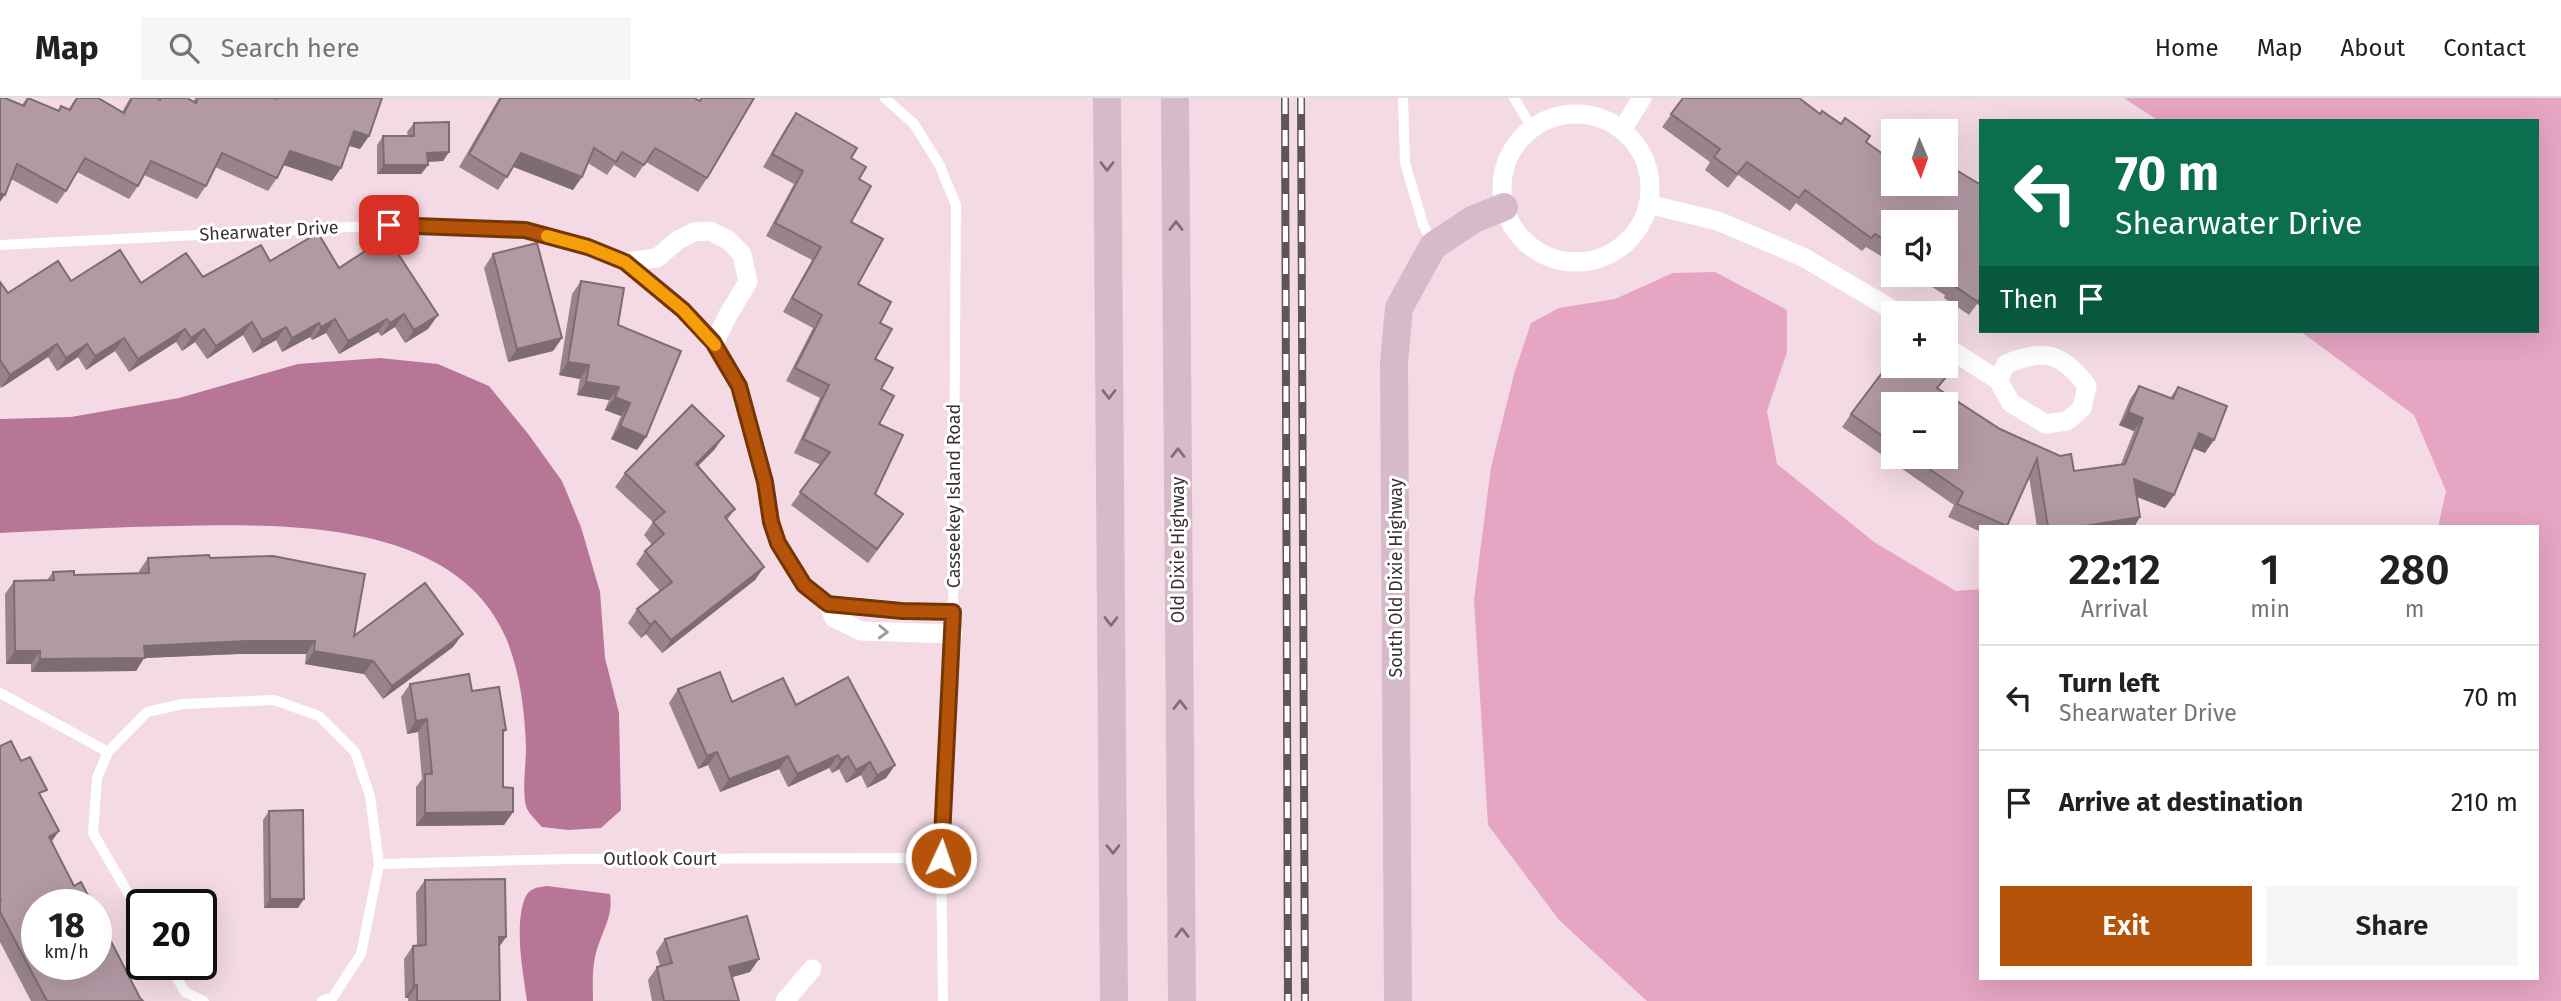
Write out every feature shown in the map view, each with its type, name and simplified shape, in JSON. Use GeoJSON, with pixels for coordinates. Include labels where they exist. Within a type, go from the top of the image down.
{"type":"FeatureCollection","features":[{"type":"Feature","properties":{"kind":"main road"},"geometry":{"type":"LineString","coordinates":[[1107,98],[1114,1001]]}},
{"type":"Feature","properties":{"kind":"main road","name":"Old Dixie Highway"},"geometry":{"type":"LineString","coordinates":[[1175,98],[1182,1001]]}},
{"type":"Feature","properties":{"kind":"main road","name":"South Old Dixie Highway"},"geometry":{"type":"LineString","coordinates":[[1398,1001],[1394,363],[1399,308],[1433,246],[1474,219],[1504,206]]}},
{"type":"Feature","properties":{"kind":"street"},"geometry":{"type":"LineString","coordinates":[[1622,130],[1642,98]]}},
{"type":"Feature","properties":{"kind":"street"},"geometry":{"type":"LineString","coordinates":[[1567,114],[1596,116],[1622,130],[1637,145],[1645,160],[1650,182],[1648,204],[1634,233],[1615,251],[1590,260],[1565,261],[1544,255],[1528,244],[1517,233],[1504,206],[1502,181],[1508,157],[1521,136],[1538,124],[1567,114]]}},
{"type":"Feature","properties":{"kind":"street"},"geometry":{"type":"LineString","coordinates":[[1648,204],[1718,221],[1802,257],[1881,303]]}},
{"type":"Feature","properties":{"kind":"street"},"geometry":{"type":"LineString","coordinates":[[625,262],[657,258],[694,232],[710,231],[728,240],[742,254],[748,282],[728,315],[715,344]]}},
{"type":"Feature","properties":{"kind":"street"},"geometry":{"type":"LineString","coordinates":[[1958,355],[1998,380],[2011,402],[2046,424],[2067,421],[2082,408],[2087,386],[2074,368],[2050,355],[2025,356],[2006,364],[1998,380]]}},
{"type":"Feature","properties":{"kind":"street"},"geometry":{"type":"LineString","coordinates":[[828,604],[902,611],[953,612]]}},
{"type":"Feature","properties":{"kind":"street","name":"Shearwater Drive"},"geometry":{"type":"LineString","coordinates":[[828,604],[834,618],[860,631],[953,634]]}},
{"type":"Feature","properties":{"kind":"street"},"geometry":{"type":"LineString","coordinates":[[785,1001],[812,969]]}},
{"type":"Feature","properties":{"kind":"lane","name":"Casseekey Island Road"},"geometry":{"type":"LineString","coordinates":[[884,98],[914,124],[939,163],[956,205],[953,634],[941,858],[943,1001]]}},
{"type":"Feature","properties":{"kind":"lane"},"geometry":{"type":"LineString","coordinates":[[1403,98],[1405,163],[1423,223],[1433,246]]}},
{"type":"Feature","properties":{"kind":"lane"},"geometry":{"type":"LineString","coordinates":[[1514,98],[1532,128]]}},
{"type":"Feature","properties":{"kind":"lane","name":"Shearwater Drive"},"geometry":{"type":"LineString","coordinates":[[0,245],[410,224],[525,230],[588,247],[625,262],[683,310],[715,344],[739,386],[778,543],[804,585],[828,604]]}},
{"type":"Feature","properties":{"kind":"lane"},"geometry":{"type":"LineString","coordinates":[[0,693],[107,752]]}},
{"type":"Feature","properties":{"kind":"lane"},"geometry":{"type":"LineString","coordinates":[[126,890],[93,833],[97,778],[107,752],[147,712],[183,704],[274,700],[319,716],[355,752],[370,796],[379,864],[361,954],[333,997],[322,1001]]}},
{"type":"Feature","properties":{"kind":"lane","name":"Outlook Court"},"geometry":{"type":"LineString","coordinates":[[379,864],[583,859],[941,858]]}},
{"type":"Feature","properties":{"kind":"lane"},"geometry":{"type":"LineString","coordinates":[[178,980],[185,992],[204,1001]]}},
{"type":"Feature","properties":{"kind":"shaded area"},"geometry":{"type":"Polygon","coordinates":[[[2124,98],[2561,98],[2561,1001],[1647,1001],[1559,920],[1488,825],[1474,600],[1491,467],[1514,374],[1531,323],[1559,308],[1615,299],[1673,273],[1715,272],[1787,310],[1787,352],[1767,411],[1777,464],[1874,542],[1956,591],[1979,589],[1979,980],[2539,980],[2539,525],[2438,525],[2446,491],[2414,415],[2303,333],[2539,333],[2539,119],[2156,119],[2124,98]]]}},
{"type":"Feature","properties":{"kind":"shaded area"},"geometry":{"type":"Polygon","coordinates":[[[380,358],[438,364],[489,386],[562,481],[581,527],[600,592],[605,658],[619,713],[621,810],[601,828],[568,830],[542,827],[526,806],[523,707],[515,664],[506,638],[482,599],[448,570],[407,550],[362,537],[314,529],[218,525],[0,533],[0,419],[71,417],[179,398],[298,364],[380,358]]]}},
{"type":"Feature","properties":{"kind":"shaded area"},"geometry":{"type":"Polygon","coordinates":[[[547,886],[610,894],[610,910],[594,962],[593,1001],[527,1001],[520,949],[522,909],[531,890],[547,886]]]}},
{"type":"Feature","properties":{"kind":"building"},"geometry":{"type":"Polygon","coordinates":[[[0,98],[24,106],[28,98],[59,111],[61,106],[70,110],[77,98],[98,98],[124,113],[132,98],[187,98],[196,103],[198,98],[382,98],[369,136],[354,131],[341,168],[290,151],[277,178],[222,153],[206,186],[151,161],[138,186],[85,158],[66,191],[17,164],[5,195],[0,193],[0,98]]]}},
{"type":"Feature","properties":{"kind":"building"},"geometry":{"type":"Polygon","coordinates":[[[501,98],[694,98],[700,101],[702,98],[754,98],[707,178],[655,148],[644,165],[622,152],[616,162],[594,148],[582,177],[521,153],[507,177],[469,154],[501,98]]]}},
{"type":"Feature","properties":{"kind":"building"},"geometry":{"type":"Polygon","coordinates":[[[1683,98],[1799,98],[1820,114],[1822,111],[1841,124],[1845,118],[1870,136],[1866,142],[1881,153],[1881,196],[1958,196],[1958,171],[1979,184],[1979,300],[1956,287],[1958,210],[1881,210],[1881,237],[1875,234],[1871,238],[1805,190],[1799,198],[1747,162],[1737,174],[1714,157],[1720,149],[1671,114],[1683,98]]]}},
{"type":"Feature","properties":{"kind":"building"},"geometry":{"type":"Polygon","coordinates":[[[796,113],[857,148],[851,158],[866,167],[859,179],[871,186],[851,222],[883,239],[858,284],[891,302],[880,323],[892,329],[875,359],[893,368],[881,389],[894,396],[879,424],[903,435],[875,494],[903,514],[877,549],[800,492],[830,452],[803,439],[829,385],[795,368],[822,315],[792,298],[821,247],[775,223],[803,171],[772,154],[796,113]]]}},
{"type":"Feature","properties":{"kind":"building"},"geometry":{"type":"Polygon","coordinates":[[[449,122],[449,152],[427,153],[428,165],[384,165],[383,136],[414,136],[414,123],[449,122]]]}},
{"type":"Feature","properties":{"kind":"building"},"geometry":{"type":"Polygon","coordinates":[[[318,233],[339,268],[387,237],[438,315],[414,330],[404,314],[390,323],[387,319],[348,341],[335,319],[321,327],[319,323],[292,338],[286,327],[262,340],[252,322],[216,346],[204,329],[191,338],[185,329],[138,359],[124,338],[95,356],[87,344],[66,358],[57,344],[10,375],[0,360],[0,282],[8,293],[58,261],[71,281],[120,250],[141,283],[186,253],[203,277],[261,245],[270,261],[318,233]]]}},
{"type":"Feature","properties":{"kind":"building"},"geometry":{"type":"Polygon","coordinates":[[[537,243],[562,338],[517,349],[493,254],[537,243]]]}},
{"type":"Feature","properties":{"kind":"building"},"geometry":{"type":"Polygon","coordinates":[[[581,281],[624,288],[618,325],[681,351],[646,437],[620,426],[630,403],[615,397],[619,387],[586,382],[589,365],[568,362],[581,281]]]}},
{"type":"Feature","properties":{"kind":"building"},"geometry":{"type":"Polygon","coordinates":[[[1881,374],[1881,378],[1945,378],[1937,388],[1943,392],[1881,392],[1881,435],[1851,414],[1881,374]]]}},
{"type":"Feature","properties":{"kind":"building"},"geometry":{"type":"Polygon","coordinates":[[[2139,386],[2173,399],[2178,387],[2227,406],[2214,440],[2199,433],[2174,495],[2134,479],[2140,517],[2091,525],[2048,525],[2037,459],[2007,525],[1957,504],[1963,492],[1929,469],[1958,469],[1958,402],[2000,429],[2060,456],[2071,454],[2074,471],[2125,464],[2143,418],[2128,412],[2139,386]]]}},
{"type":"Feature","properties":{"kind":"building"},"geometry":{"type":"Polygon","coordinates":[[[692,405],[724,436],[696,464],[735,509],[725,517],[764,567],[671,640],[655,621],[650,625],[637,609],[672,582],[645,551],[664,534],[653,522],[665,512],[625,473],[692,405]]]}},
{"type":"Feature","properties":{"kind":"building"},"geometry":{"type":"Polygon","coordinates":[[[209,555],[210,558],[273,556],[365,574],[354,636],[425,583],[463,634],[392,686],[373,661],[314,651],[315,641],[144,646],[145,658],[40,659],[40,651],[15,651],[14,581],[54,580],[53,572],[74,571],[74,575],[149,573],[148,558],[209,555]]]}},
{"type":"Feature","properties":{"kind":"building"},"geometry":{"type":"Polygon","coordinates":[[[720,672],[732,702],[783,678],[796,705],[848,677],[895,765],[877,775],[870,762],[856,770],[848,756],[841,760],[838,755],[797,774],[788,756],[729,779],[717,752],[707,756],[678,689],[720,672]]]}},
{"type":"Feature","properties":{"kind":"building"},"geometry":{"type":"Polygon","coordinates":[[[469,674],[472,691],[499,687],[506,730],[503,730],[503,787],[513,788],[513,812],[425,813],[425,774],[432,774],[427,719],[416,721],[410,684],[469,674]]]}},
{"type":"Feature","properties":{"kind":"building"},"geometry":{"type":"Polygon","coordinates":[[[11,741],[21,761],[30,757],[47,790],[39,793],[59,831],[49,837],[74,886],[81,882],[85,889],[21,889],[21,952],[0,912],[0,746],[11,741]]]}},
{"type":"Feature","properties":{"kind":"building"},"geometry":{"type":"Polygon","coordinates":[[[303,810],[304,899],[270,899],[269,811],[303,810]]]}},
{"type":"Feature","properties":{"kind":"building"},"geometry":{"type":"Polygon","coordinates":[[[505,879],[506,937],[499,937],[500,1001],[417,1001],[413,946],[426,945],[425,880],[505,879]]]}},
{"type":"Feature","properties":{"kind":"building"},"geometry":{"type":"Polygon","coordinates":[[[747,916],[759,959],[729,967],[739,1001],[664,1001],[657,967],[672,963],[665,939],[747,916]]]}},
{"type":"Feature","properties":{"kind":"building"},"geometry":{"type":"Polygon","coordinates":[[[112,943],[126,971],[126,980],[131,980],[143,1001],[47,1001],[36,980],[112,980],[112,943]]]}},
{"type":"Feature","properties":{"kind":"railway"},"geometry":{"type":"LineString","coordinates":[[1285,98],[1288,1001]]}},
{"type":"Feature","properties":{"kind":"railway"},"geometry":{"type":"LineString","coordinates":[[1301,98],[1305,1001]]}},
{"type":"Feature","properties":{"kind":"slow traffic"},"geometry":{"type":"LineString","coordinates":[[547,236],[588,247],[625,262],[683,310],[715,345]]}},
{"type":"Feature","properties":{"kind":"route"},"geometry":{"type":"LineString","coordinates":[[389,225],[525,230],[588,247],[625,262],[683,310],[713,342],[739,386],[765,482],[771,522],[778,543],[804,585],[828,604],[902,611],[953,612],[941,858]]}}]}
